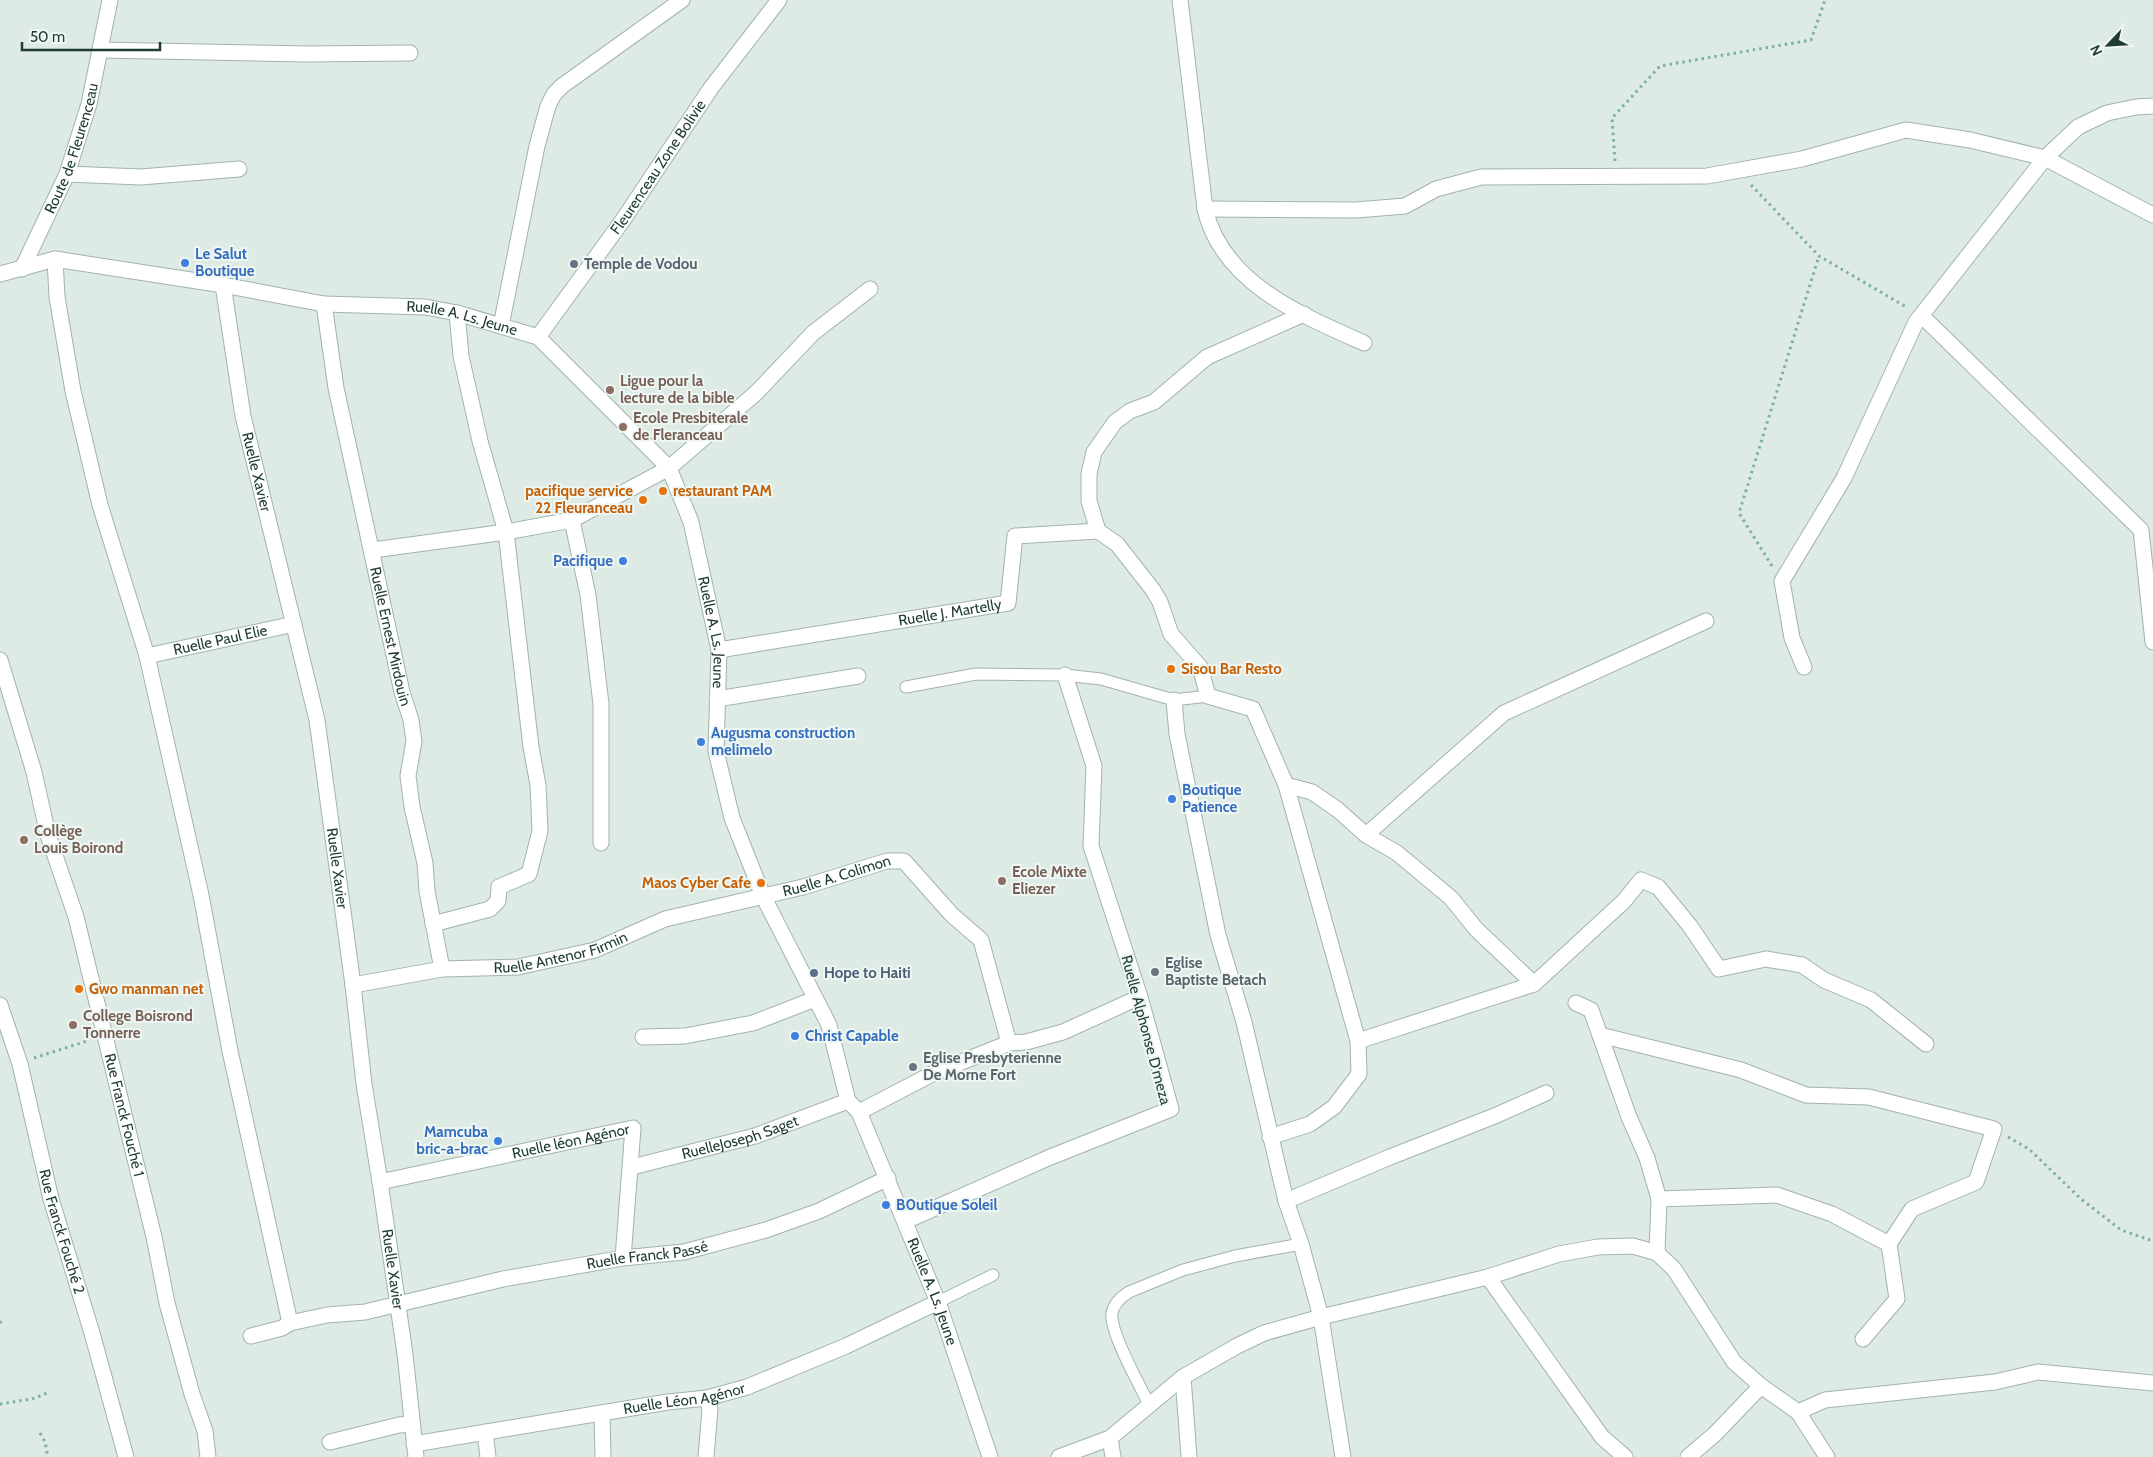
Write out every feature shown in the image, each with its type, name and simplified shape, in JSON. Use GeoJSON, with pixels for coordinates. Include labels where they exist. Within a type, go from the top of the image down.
{"type":"FeatureCollection","features":[{"type":"Feature","properties":{"kind":"street","name":"Route de Fleurenceau"},"geometry":{"type":"LineString","coordinates":[[22,269],[67,174],[89,104],[110,0]]}},
{"type":"Feature","properties":{"kind":"street"},"geometry":{"type":"LineString","coordinates":[[501,326],[537,146],[548,106],[554,94],[562,86],[682,0]]}},
{"type":"Feature","properties":{"kind":"street","name":"Fleurenceau Zone Bolivie"},"geometry":{"type":"LineString","coordinates":[[538,338],[623,220],[711,88],[779,0]]}},
{"type":"Feature","properties":{"kind":"street"},"geometry":{"type":"LineString","coordinates":[[1180,0],[1206,209],[1209,222],[1218,242],[1232,262],[1247,277],[1277,300],[1364,343]]}},
{"type":"Feature","properties":{"kind":"street"},"geometry":{"type":"LineString","coordinates":[[100,50],[307,54],[410,53]]}},
{"type":"Feature","properties":{"kind":"street"},"geometry":{"type":"LineString","coordinates":[[1804,668],[1792,638],[1782,581],[1844,478],[1916,322],[2045,158],[2078,127],[2107,113],[2136,107],[2153,106]]}},
{"type":"Feature","properties":{"kind":"street"},"geometry":{"type":"LineString","coordinates":[[1206,209],[1356,210],[1405,206],[1436,190],[1481,176],[1707,176],[1802,158],[1906,130],[1970,140],[2045,158],[2153,215]]}},
{"type":"Feature","properties":{"kind":"street"},"geometry":{"type":"LineString","coordinates":[[67,174],[141,177],[239,169]]}},
{"type":"Feature","properties":{"kind":"street"},"geometry":{"type":"LineString","coordinates":[[55,259],[57,297],[73,390],[97,496],[147,656],[201,895],[230,1051],[290,1323]]}},
{"type":"Feature","properties":{"kind":"street","name":"Ruelle A. Ls. Jeune"},"geometry":{"type":"LineString","coordinates":[[22,269],[55,259],[324,304],[425,307],[457,313],[501,326],[538,338],[669,468],[691,522],[719,650],[716,752],[732,818],[763,896],[829,1025],[853,1107],[888,1178],[938,1302],[990,1457]]}},
{"type":"Feature","properties":{"kind":"street"},"geometry":{"type":"LineString","coordinates":[[0,274],[22,269]]}},
{"type":"Feature","properties":{"kind":"street","name":"Ruelle Xavier"},"geometry":{"type":"LineString","coordinates":[[223,286],[243,416],[317,720],[353,985],[364,1084],[380,1182],[415,1450]]}},
{"type":"Feature","properties":{"kind":"street"},"geometry":{"type":"LineString","coordinates":[[373,550],[506,532],[572,520],[669,468],[756,393],[813,333],[870,289]]}},
{"type":"Feature","properties":{"kind":"street","name":"Ruelle Ernest Mirdouin"},"geometry":{"type":"LineString","coordinates":[[324,304],[336,388],[373,550],[402,692],[411,720],[414,741],[408,776],[412,807],[425,863],[427,891],[442,969]]}},
{"type":"Feature","properties":{"kind":"street"},"geometry":{"type":"LineString","coordinates":[[434,924],[490,909],[498,901],[500,887],[529,874],[540,831],[538,785],[531,747],[506,532],[480,441],[461,356],[457,313]]}},
{"type":"Feature","properties":{"kind":"street"},"geometry":{"type":"LineString","coordinates":[[1270,1136],[1310,1124],[1334,1107],[1359,1074],[1358,1040],[1286,785],[1253,710],[1208,696],[1200,667],[1172,634],[1160,602],[1153,590],[1117,544],[1098,531],[1088,501],[1089,474],[1094,452],[1115,422],[1130,411],[1154,402],[1207,357],[1304,314]]}},
{"type":"Feature","properties":{"kind":"street"},"geometry":{"type":"LineString","coordinates":[[1922,316],[2141,530],[2153,642]]}},
{"type":"Feature","properties":{"kind":"street"},"geometry":{"type":"LineString","coordinates":[[572,520],[588,595],[601,704],[601,843]]}},
{"type":"Feature","properties":{"kind":"street","name":"Ruelle J. Martelly"},"geometry":{"type":"LineString","coordinates":[[719,650],[1008,603],[1015,536],[1098,531]]}},
{"type":"Feature","properties":{"kind":"street"},"geometry":{"type":"LineString","coordinates":[[1366,835],[1504,713],[1706,621]]}},
{"type":"Feature","properties":{"kind":"street","name":"Ruelle Paul Elie"},"geometry":{"type":"LineString","coordinates":[[147,656],[294,624]]}},
{"type":"Feature","properties":{"kind":"street","name":"Rue Franck Fouché 1"},"geometry":{"type":"LineString","coordinates":[[0,660],[34,772],[48,835],[76,917],[154,1236],[167,1303],[192,1394],[205,1431],[208,1457]]}},
{"type":"Feature","properties":{"kind":"street","name":"Ruelle Alphonse D'meza"},"geometry":{"type":"LineString","coordinates":[[906,1221],[1048,1158],[1171,1109],[1140,997],[1091,846],[1094,766],[1064,675]]}},
{"type":"Feature","properties":{"kind":"street"},"geometry":{"type":"LineString","coordinates":[[717,699],[858,676]]}},
{"type":"Feature","properties":{"kind":"street"},"geometry":{"type":"LineString","coordinates":[[1174,700],[1177,734],[1218,935],[1244,1022],[1286,1201],[1301,1244],[1320,1317],[1343,1457]]}},
{"type":"Feature","properties":{"kind":"street"},"geometry":{"type":"LineString","coordinates":[[1286,785],[1312,792],[1338,810],[1366,835],[1397,853],[1451,898],[1476,929],[1534,984]]}},
{"type":"Feature","properties":{"kind":"street","name":"Ruelle A. Colimon"},"geometry":{"type":"LineString","coordinates":[[763,896],[844,876],[887,861],[904,861],[952,915],[981,940],[1009,1043]]}},
{"type":"Feature","properties":{"kind":"street"},"geometry":{"type":"LineString","coordinates":[[1358,1040],[1534,984],[1591,929],[1624,901],[1641,880],[1658,887],[1690,926],[1719,970],[1766,959],[1802,965],[1824,980],[1871,1000],[1926,1044]]}},
{"type":"Feature","properties":{"kind":"street","name":"Ruelle Antenor Firmin"},"geometry":{"type":"LineString","coordinates":[[353,985],[442,969],[518,967],[595,950],[665,919],[763,896]]}},
{"type":"Feature","properties":{"kind":"street","name":"RuelleJoseph Saget"},"geometry":{"type":"LineString","coordinates":[[632,1167],[755,1136],[853,1107],[1009,1043],[1026,1042],[1063,1032],[1140,997]]}},
{"type":"Feature","properties":{"kind":"street"},"geometry":{"type":"LineString","coordinates":[[643,1038],[685,1036],[753,1024],[815,999]]}},
{"type":"Feature","properties":{"kind":"street"},"geometry":{"type":"LineString","coordinates":[[1576,1003],[1591,1010],[1629,1117],[1647,1158],[1659,1199],[1656,1253]]}},
{"type":"Feature","properties":{"kind":"street","name":"Rue Franck Fouché 2"},"geometry":{"type":"LineString","coordinates":[[0,1004],[20,1064],[51,1199],[92,1333],[126,1457]]}},
{"type":"Feature","properties":{"kind":"street"},"geometry":{"type":"LineString","coordinates":[[1600,1035],[1741,1070],[1806,1095],[1869,1097],[1994,1129],[1976,1182],[1912,1209],[1889,1244],[1896,1299],[1863,1339]]}},
{"type":"Feature","properties":{"kind":"street"},"geometry":{"type":"LineString","coordinates":[[1286,1201],[1497,1115],[1546,1092]]}},
{"type":"Feature","properties":{"kind":"street","name":"Ruelle léon Agénor"},"geometry":{"type":"LineString","coordinates":[[380,1182],[633,1128],[632,1167],[627,1192],[623,1258]]}},
{"type":"Feature","properties":{"kind":"street","name":"Ruelle Franck Passé"},"geometry":{"type":"LineString","coordinates":[[251,1336],[282,1328],[290,1323],[328,1315],[365,1312],[503,1279],[623,1258],[684,1252],[766,1230],[819,1211],[888,1178]]}},
{"type":"Feature","properties":{"kind":"street"},"geometry":{"type":"LineString","coordinates":[[1659,1199],[1777,1195],[1832,1214],[1889,1244]]}},
{"type":"Feature","properties":{"kind":"street"},"geometry":{"type":"LineString","coordinates":[[1059,1457],[1110,1438],[1183,1377],[1264,1333],[1320,1317],[1488,1277],[1559,1254],[1598,1247],[1633,1246],[1656,1253],[1674,1269],[1734,1362],[1761,1386],[1798,1412],[1827,1457]]}},
{"type":"Feature","properties":{"kind":"street"},"geometry":{"type":"LineString","coordinates":[[1488,1277],[1602,1437],[1624,1457]]}},
{"type":"Feature","properties":{"kind":"street","name":"Ruelle Léon Agénor"},"geometry":{"type":"LineString","coordinates":[[415,1450],[485,1432],[707,1398],[747,1388],[846,1346],[938,1302]]}},
{"type":"Feature","properties":{"kind":"street"},"geometry":{"type":"LineString","coordinates":[[1798,1412],[1825,1400],[1995,1382],[2038,1372],[2153,1383]]}},
{"type":"Feature","properties":{"kind":"street"},"geometry":{"type":"LineString","coordinates":[[1183,1377],[1189,1457]]}},
{"type":"Feature","properties":{"kind":"street"},"geometry":{"type":"LineString","coordinates":[[1688,1457],[1715,1434],[1761,1386]]}},
{"type":"Feature","properties":{"kind":"street"},"geometry":{"type":"LineString","coordinates":[[706,1457],[710,1409],[707,1398]]}},
{"type":"Feature","properties":{"kind":"street"},"geometry":{"type":"LineString","coordinates":[[602,1413],[603,1457]]}},
{"type":"Feature","properties":{"kind":"street"},"geometry":{"type":"LineString","coordinates":[[330,1442],[399,1425],[412,1424]]}},
{"type":"Feature","properties":{"kind":"street"},"geometry":{"type":"LineString","coordinates":[[485,1432],[488,1457]]}},
{"type":"Feature","properties":{"kind":"street"},"geometry":{"type":"LineString","coordinates":[[1110,1438],[1113,1457]]}},
{"type":"Feature","properties":{"kind":"lane"},"geometry":{"type":"LineString","coordinates":[[906,687],[976,674],[1064,675],[1101,679],[1174,700],[1208,696]]}},
{"type":"Feature","properties":{"kind":"lane"},"geometry":{"type":"LineString","coordinates":[[1149,1404],[1112,1323],[1115,1305],[1121,1297],[1128,1292],[1183,1270],[1235,1256],[1301,1244]]}},
{"type":"Feature","properties":{"kind":"lane"},"geometry":{"type":"LineString","coordinates":[[938,1302],[993,1275]]}},
{"type":"Feature","properties":{"kind":"path"},"geometry":{"type":"LineString","coordinates":[[1616,177],[1612,118],[1660,66],[1811,40],[1825,0]]}},
{"type":"Feature","properties":{"kind":"path"},"geometry":{"type":"LineString","coordinates":[[1736,170],[1819,256],[1922,316]]}},
{"type":"Feature","properties":{"kind":"path"},"geometry":{"type":"LineString","coordinates":[[1782,581],[1739,513],[1819,256]]}},
{"type":"Feature","properties":{"kind":"path"},"geometry":{"type":"LineString","coordinates":[[20,1064],[105,1036]]}},
{"type":"Feature","properties":{"kind":"path"},"geometry":{"type":"LineString","coordinates":[[1994,1129],[2029,1149],[2081,1199],[2121,1230],[2153,1241]]}},
{"type":"Feature","properties":{"kind":"path"},"geometry":{"type":"LineString","coordinates":[[0,1404],[32,1399],[50,1392]]}},
{"type":"Feature","properties":{"kind":"path"},"geometry":{"type":"LineString","coordinates":[[40,1433],[45,1442],[48,1457]]}},
{"type":"Feature","properties":{"kind":"place","name":"Le Salut Boutique"},"geometry":{"type":"Point","coordinates":[185,263]}},
{"type":"Feature","properties":{"kind":"place","name":"Temple de Vodou"},"geometry":{"type":"Point","coordinates":[574,264]}},
{"type":"Feature","properties":{"kind":"place","name":"Ligue pour la lecture de la bible"},"geometry":{"type":"Point","coordinates":[610,390]}},
{"type":"Feature","properties":{"kind":"place","name":"Ecole Presbiterale de Fleranceau"},"geometry":{"type":"Point","coordinates":[623,427]}},
{"type":"Feature","properties":{"kind":"place","name":"restaurant PAM"},"geometry":{"type":"Point","coordinates":[663,491]}},
{"type":"Feature","properties":{"kind":"place","name":"pacifique service 22 Fleuranceau"},"geometry":{"type":"Point","coordinates":[643,500]}},
{"type":"Feature","properties":{"kind":"place","name":"Pacifique"},"geometry":{"type":"Point","coordinates":[623,561]}},
{"type":"Feature","properties":{"kind":"place","name":"Sisou Bar Resto"},"geometry":{"type":"Point","coordinates":[1171,669]}},
{"type":"Feature","properties":{"kind":"place","name":"Augusma construction melimelo"},"geometry":{"type":"Point","coordinates":[701,742]}},
{"type":"Feature","properties":{"kind":"place","name":"Boutique Patience"},"geometry":{"type":"Point","coordinates":[1172,799]}},
{"type":"Feature","properties":{"kind":"place","name":"Collège Louis Boirond"},"geometry":{"type":"Point","coordinates":[24,840]}},
{"type":"Feature","properties":{"kind":"place","name":"Ecole Mixte Eliezer"},"geometry":{"type":"Point","coordinates":[1002,881]}},
{"type":"Feature","properties":{"kind":"place","name":"Maos Cyber Cafe"},"geometry":{"type":"Point","coordinates":[761,883]}},
{"type":"Feature","properties":{"kind":"place","name":"Eglise Baptiste Betach"},"geometry":{"type":"Point","coordinates":[1155,972]}},
{"type":"Feature","properties":{"kind":"place","name":"Hope to Haiti"},"geometry":{"type":"Point","coordinates":[814,973]}},
{"type":"Feature","properties":{"kind":"place","name":"Gwo manman net"},"geometry":{"type":"Point","coordinates":[79,989]}},
{"type":"Feature","properties":{"kind":"place","name":"College Boisrond Tonnerre"},"geometry":{"type":"Point","coordinates":[73,1025]}},
{"type":"Feature","properties":{"kind":"place","name":"Christ Capable"},"geometry":{"type":"Point","coordinates":[795,1036]}},
{"type":"Feature","properties":{"kind":"place","name":"Eglise Presbyterienne De Morne Fort"},"geometry":{"type":"Point","coordinates":[913,1067]}},
{"type":"Feature","properties":{"kind":"place","name":"Mamcuba bric-a-brac"},"geometry":{"type":"Point","coordinates":[498,1141]}},
{"type":"Feature","properties":{"kind":"place","name":"B0utique Soleil"},"geometry":{"type":"Point","coordinates":[886,1205]}}]}
